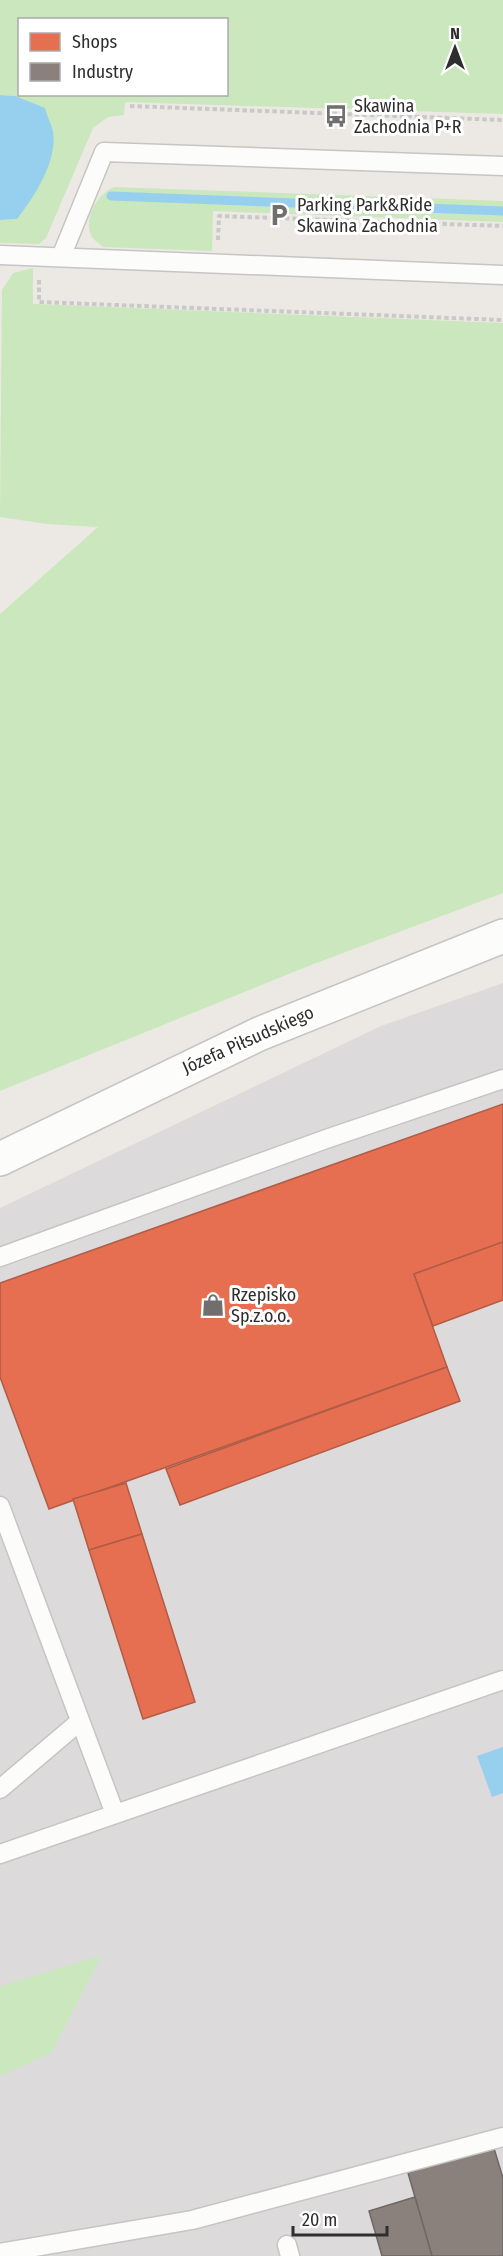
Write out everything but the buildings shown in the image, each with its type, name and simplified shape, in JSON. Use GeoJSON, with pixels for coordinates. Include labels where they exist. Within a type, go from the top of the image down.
{"type":"FeatureCollection","features":[{"type":"Feature","properties":{"kind":"main road","name":"Józefa Piłsudskiego"},"geometry":{"type":"LineString","coordinates":[[0,1159],[260,1034],[503,936]]}},
{"type":"Feature","properties":{"kind":"lane"},"geometry":{"type":"LineString","coordinates":[[60,257],[104,152],[503,166]]}},
{"type":"Feature","properties":{"kind":"lane"},"geometry":{"type":"LineString","coordinates":[[0,255],[503,275]]}},
{"type":"Feature","properties":{"kind":"lane"},"geometry":{"type":"LineString","coordinates":[[0,1257],[329,1138],[503,1079]]}},
{"type":"Feature","properties":{"kind":"lane"},"geometry":{"type":"LineString","coordinates":[[0,1506],[115,1814]]}},
{"type":"Feature","properties":{"kind":"lane"},"geometry":{"type":"LineString","coordinates":[[0,1854],[503,1680]]}},
{"type":"Feature","properties":{"kind":"lane"},"geometry":{"type":"LineString","coordinates":[[0,1789],[80,1722]]}},
{"type":"Feature","properties":{"kind":"lane"},"geometry":{"type":"LineString","coordinates":[[0,2253],[192,2220],[503,2137]]}},
{"type":"Feature","properties":{"kind":"path"},"geometry":{"type":"LineString","coordinates":[[130,106],[503,120]]}},
{"type":"Feature","properties":{"kind":"path"},"geometry":{"type":"LineString","coordinates":[[219,216],[503,226]]}},
{"type":"Feature","properties":{"kind":"path"},"geometry":{"type":"LineString","coordinates":[[39,302],[503,320]]}},
{"type":"Feature","properties":{"kind":"shaded area"},"geometry":{"type":"Polygon","coordinates":[[[503,983],[503,2256],[0,2256],[0,1208],[381,1026],[503,983]]]}},
{"type":"Feature","properties":{"kind":"green space"},"geometry":{"type":"Polygon","coordinates":[[[0,0],[503,0],[503,114],[125,102],[124,115],[108,117],[93,128],[46,238],[39,244],[0,243],[0,220],[17,219],[16,96],[0,95],[0,0]]]}},
{"type":"Feature","properties":{"kind":"green space"},"geometry":{"type":"Polygon","coordinates":[[[114,187],[503,201],[503,222],[213,211],[212,251],[103,247],[92,237],[89,230],[90,215],[102,195],[114,187]]]}},
{"type":"Feature","properties":{"kind":"green space"},"geometry":{"type":"Polygon","coordinates":[[[33,268],[33,304],[503,323],[503,893],[311,965],[0,1091],[0,614],[98,527],[47,524],[0,517],[2,290],[13,273],[33,268]]]}},
{"type":"Feature","properties":{"kind":"green space"},"geometry":{"type":"Polygon","coordinates":[[[102,1955],[51,2053],[0,2076],[0,1986],[102,1955]]]}},
{"type":"Feature","properties":{"kind":"water"},"geometry":{"type":"Polygon","coordinates":[[[0,95],[15,96],[45,108],[53,131],[54,142],[48,166],[37,189],[17,219],[0,220],[0,95]]]}},
{"type":"Feature","properties":{"kind":"water"},"geometry":{"type":"Polygon","coordinates":[[[503,1747],[503,1793],[492,1797],[477,1756],[503,1747]]]}},
{"type":"Feature","properties":{"kind":"waterway"},"geometry":{"type":"LineString","coordinates":[[111,196],[503,211]]}},
{"type":"Feature","properties":{"kind":"place","name":"Skawina Zachodnia P+R"},"geometry":{"type":"Point","coordinates":[336,116]}},
{"type":"Feature","properties":{"kind":"place","name":"Parking Park&Ride Skawina Zachodnia"},"geometry":{"type":"Point","coordinates":[279,215]}},
{"type":"Feature","properties":{"kind":"place","name":"Rzepisko Sp.z.o.o."},"geometry":{"type":"Point","coordinates":[213,1305]}}]}
